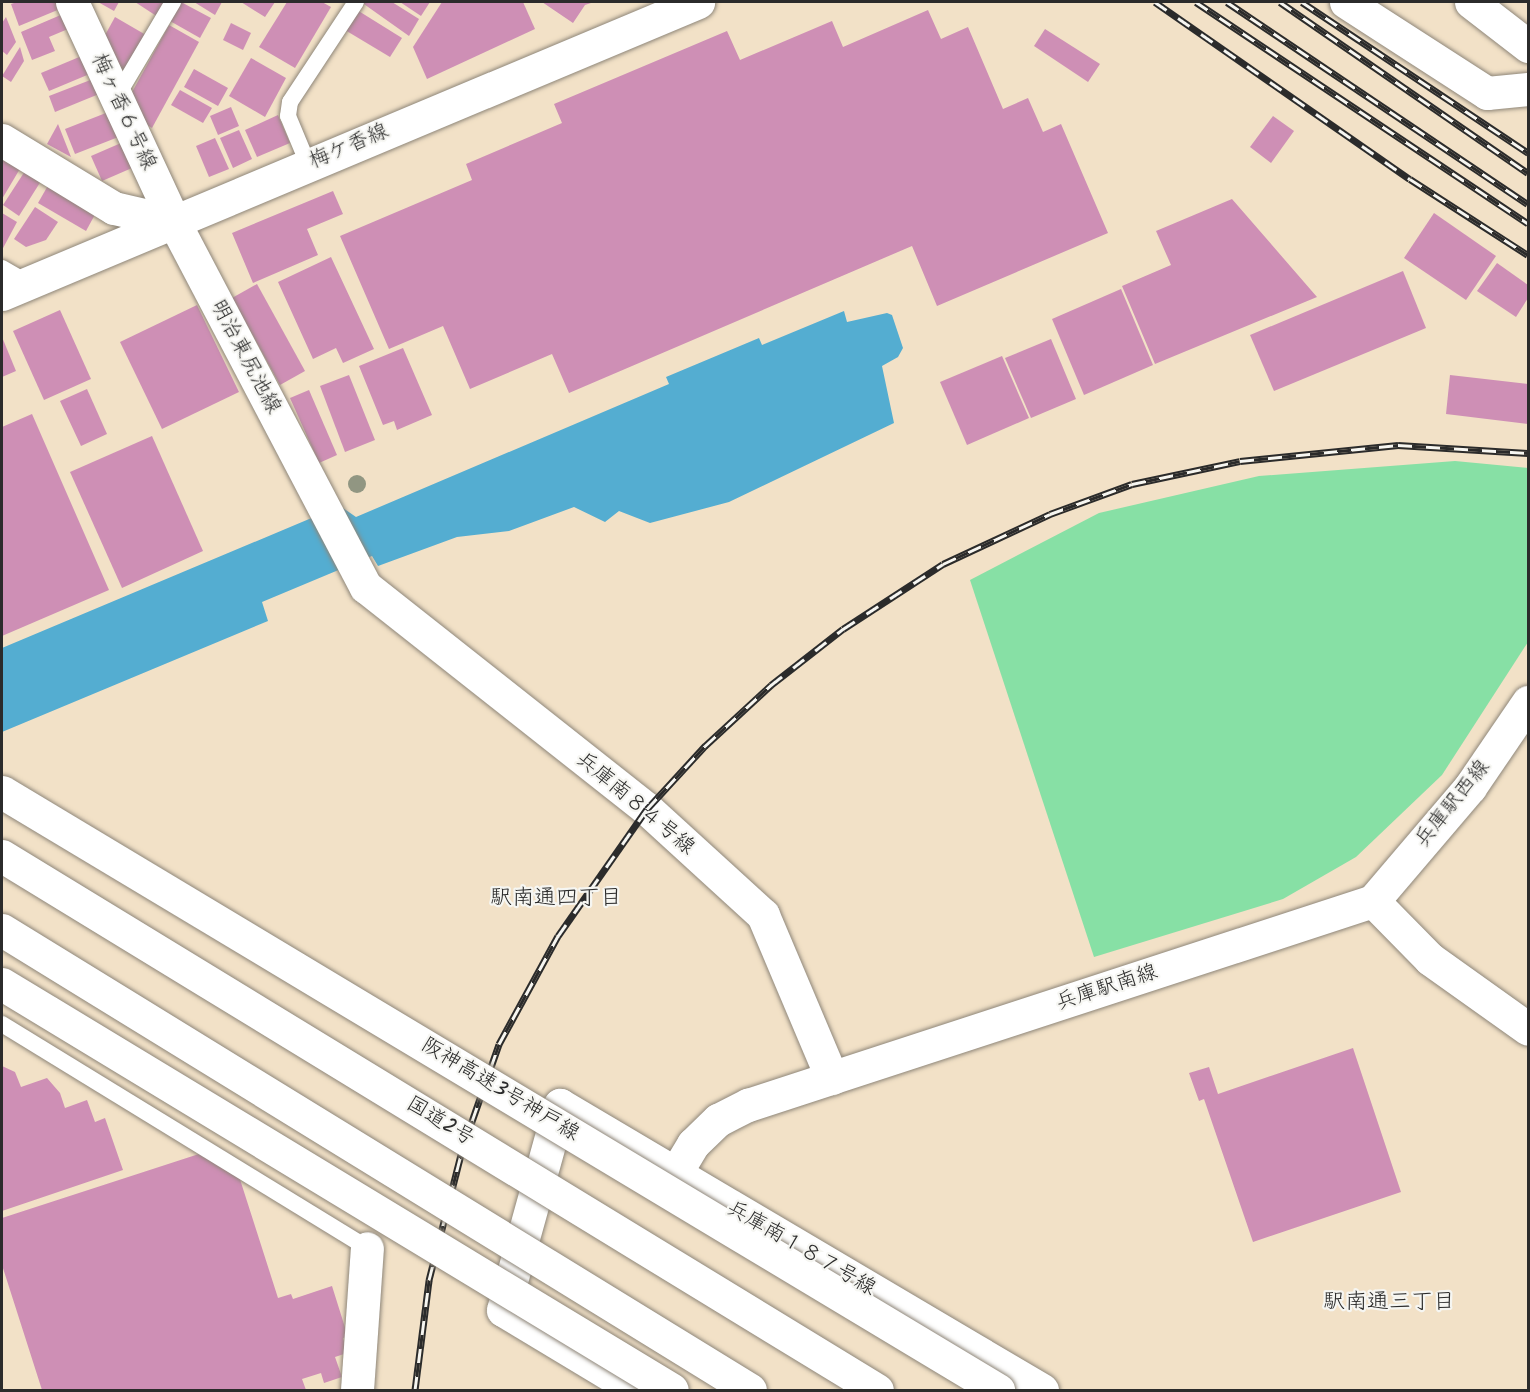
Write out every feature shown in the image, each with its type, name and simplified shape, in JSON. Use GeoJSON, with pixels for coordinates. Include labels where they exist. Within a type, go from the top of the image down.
{"type":"FeatureCollection","features":[{"type":"Feature","properties":{"kind":"main road","name":"梅ケ香線"},"geometry":{"type":"LineString","coordinates":[[10,282],[174,222],[698,2]]}},
{"type":"Feature","properties":{"kind":"main road"},"geometry":{"type":"LineString","coordinates":[[1346,2],[1487,93],[1528,89]]}},
{"type":"Feature","properties":{"kind":"main road"},"geometry":{"type":"LineString","coordinates":[[1471,2],[1528,46]]}},
{"type":"Feature","properties":{"kind":"main road","name":"梅ヶ香６号線"},"geometry":{"type":"LineString","coordinates":[[77,5],[116,98],[174,222]]}},
{"type":"Feature","properties":{"kind":"main road"},"geometry":{"type":"LineString","coordinates":[[2,140],[114,208],[174,222]]}},
{"type":"Feature","properties":{"kind":"main road","name":"明治東尻池線"},"geometry":{"type":"LineString","coordinates":[[174,222],[366,587]]}},
{"type":"Feature","properties":{"kind":"main road","name":"兵庫南８４号線"},"geometry":{"type":"LineString","coordinates":[[366,587],[646,809],[763,915],[832,1078]]}},
{"type":"Feature","properties":{"kind":"main road","name":"兵庫駅西線"},"geometry":{"type":"LineString","coordinates":[[1373,901],[1470,787],[1528,702]]}},
{"type":"Feature","properties":{"kind":"main road","name":"阪神高速3号神戸線"},"geometry":{"type":"LineString","coordinates":[[2,792],[998,1390]]}},
{"type":"Feature","properties":{"kind":"main road","name":"国道2号"},"geometry":{"type":"LineString","coordinates":[[2,856],[877,1390]]}},
{"type":"Feature","properties":{"kind":"main road"},"geometry":{"type":"LineString","coordinates":[[1373,901],[1430,959],[1528,1029]]}},
{"type":"Feature","properties":{"kind":"main road","name":"兵庫駅南線"},"geometry":{"type":"LineString","coordinates":[[675,1174],[693,1144],[718,1120],[748,1105],[1373,901]]}},
{"type":"Feature","properties":{"kind":"main road"},"geometry":{"type":"LineString","coordinates":[[2,930],[750,1390]]}},
{"type":"Feature","properties":{"kind":"main road"},"geometry":{"type":"LineString","coordinates":[[2,984],[672,1390]]}},
{"type":"Feature","properties":{"kind":"main road","name":"兵庫南１８７号線"},"geometry":{"type":"LineString","coordinates":[[636,1390],[503,1310],[560,1105],[1042,1390]]}},
{"type":"Feature","properties":{"kind":"main road"},"geometry":{"type":"LineString","coordinates":[[357,1390],[367,1248]]}},
{"type":"Feature","properties":{"kind":"lane"},"geometry":{"type":"LineString","coordinates":[[116,98],[173,2]]}},
{"type":"Feature","properties":{"kind":"lane"},"geometry":{"type":"LineString","coordinates":[[308,164],[288,116],[290,102],[356,2]]}},
{"type":"Feature","properties":{"kind":"lane"},"geometry":{"type":"LineString","coordinates":[[2,1024],[367,1248]]}},
{"type":"Feature","properties":{"kind":"green space"},"geometry":{"type":"Polygon","coordinates":[[[1455,461],[1528,468],[1528,642],[1442,775],[1356,857],[1283,899],[1094,957],[970,580],[1099,513],[1259,476],[1455,461]]]}},
{"type":"Feature","properties":{"kind":"water"},"geometry":{"type":"Polygon","coordinates":[[[844,311],[847,322],[887,313],[892,315],[903,348],[898,357],[882,366],[894,423],[729,502],[650,523],[619,511],[605,522],[574,507],[509,531],[457,537],[378,566],[372,556],[262,602],[268,621],[2,732],[2,648],[340,506],[356,517],[669,384],[666,377],[759,338],[762,345],[844,311]]]}},
{"type":"Feature","properties":{"kind":"building"},"geometry":{"type":"Polygon","coordinates":[[[57,2],[60,9],[19,26],[11,4],[57,2]]]}},
{"type":"Feature","properties":{"kind":"building"},"geometry":{"type":"Polygon","coordinates":[[[98,2],[119,2],[114,11],[98,2]]]}},
{"type":"Feature","properties":{"kind":"building"},"geometry":{"type":"Polygon","coordinates":[[[135,2],[165,2],[158,17],[135,2]]]}},
{"type":"Feature","properties":{"kind":"building"},"geometry":{"type":"Polygon","coordinates":[[[181,2],[211,18],[200,38],[170,21],[181,2]]]}},
{"type":"Feature","properties":{"kind":"building"},"geometry":{"type":"Polygon","coordinates":[[[194,2],[222,2],[215,15],[194,2]]]}},
{"type":"Feature","properties":{"kind":"building"},"geometry":{"type":"Polygon","coordinates":[[[241,2],[275,2],[265,17],[241,2]]]}},
{"type":"Feature","properties":{"kind":"building"},"geometry":{"type":"Polygon","coordinates":[[[287,2],[322,2],[331,7],[295,68],[259,47],[287,2]]]}},
{"type":"Feature","properties":{"kind":"building"},"geometry":{"type":"Polygon","coordinates":[[[361,2],[392,2],[419,19],[409,36],[361,2]]]}},
{"type":"Feature","properties":{"kind":"building"},"geometry":{"type":"Polygon","coordinates":[[[400,2],[430,2],[421,16],[400,2]]]}},
{"type":"Feature","properties":{"kind":"building"},"geometry":{"type":"Polygon","coordinates":[[[442,2],[523,2],[535,29],[427,79],[413,47],[442,2]]]}},
{"type":"Feature","properties":{"kind":"building"},"geometry":{"type":"Polygon","coordinates":[[[542,2],[594,2],[585,5],[573,23],[542,2]]]}},
{"type":"Feature","properties":{"kind":"building"},"geometry":{"type":"Polygon","coordinates":[[[357,10],[402,38],[390,57],[345,30],[357,10]]]}},
{"type":"Feature","properties":{"kind":"building"},"geometry":{"type":"Polygon","coordinates":[[[928,10],[941,39],[968,27],[1003,109],[1028,98],[1043,132],[1061,124],[1108,233],[937,306],[912,246],[569,393],[552,354],[470,389],[443,326],[389,349],[340,236],[472,180],[466,164],[562,123],[554,104],[727,31],[740,60],[832,21],[843,47],[928,10]]]}},
{"type":"Feature","properties":{"kind":"building"},"geometry":{"type":"Polygon","coordinates":[[[63,14],[68,29],[49,37],[55,51],[32,60],[21,32],[63,14]]]}},
{"type":"Feature","properties":{"kind":"building"},"geometry":{"type":"Polygon","coordinates":[[[6,17],[16,42],[7,55],[2,51],[2,23],[6,17]]]}},
{"type":"Feature","properties":{"kind":"building"},"geometry":{"type":"Polygon","coordinates":[[[115,17],[146,35],[122,78],[104,37],[115,17]]]}},
{"type":"Feature","properties":{"kind":"building"},"geometry":{"type":"Polygon","coordinates":[[[231,23],[251,33],[243,50],[223,40],[231,23]]]}},
{"type":"Feature","properties":{"kind":"building"},"geometry":{"type":"Polygon","coordinates":[[[169,25],[199,42],[152,128],[144,123],[131,94],[169,25]]]}},
{"type":"Feature","properties":{"kind":"building"},"geometry":{"type":"Polygon","coordinates":[[[1045,29],[1100,64],[1088,82],[1034,46],[1045,29]]]}},
{"type":"Feature","properties":{"kind":"building"},"geometry":{"type":"Polygon","coordinates":[[[20,47],[24,61],[11,82],[2,76],[20,47]]]}},
{"type":"Feature","properties":{"kind":"building"},"geometry":{"type":"Polygon","coordinates":[[[84,55],[92,73],[49,91],[41,73],[84,55]]]}},
{"type":"Feature","properties":{"kind":"building"},"geometry":{"type":"Polygon","coordinates":[[[251,58],[286,78],[265,117],[229,96],[251,58]]]}},
{"type":"Feature","properties":{"kind":"building"},"geometry":{"type":"Polygon","coordinates":[[[194,69],[228,88],[218,106],[184,87],[194,69]]]}},
{"type":"Feature","properties":{"kind":"building"},"geometry":{"type":"Polygon","coordinates":[[[93,79],[99,94],[55,112],[49,96],[93,79]]]}},
{"type":"Feature","properties":{"kind":"building"},"geometry":{"type":"Polygon","coordinates":[[[180,90],[212,108],[203,123],[171,105],[180,90]]]}},
{"type":"Feature","properties":{"kind":"building"},"geometry":{"type":"Polygon","coordinates":[[[231,107],[239,126],[218,135],[210,116],[231,107]]]}},
{"type":"Feature","properties":{"kind":"building"},"geometry":{"type":"Polygon","coordinates":[[[111,111],[121,136],[75,154],[65,129],[111,111]]]}},
{"type":"Feature","properties":{"kind":"building"},"geometry":{"type":"Polygon","coordinates":[[[278,115],[290,143],[257,157],[245,130],[278,115]]]}},
{"type":"Feature","properties":{"kind":"building"},"geometry":{"type":"Polygon","coordinates":[[[1273,116],[1294,131],[1271,163],[1250,147],[1273,116]]]}},
{"type":"Feature","properties":{"kind":"building"},"geometry":{"type":"Polygon","coordinates":[[[58,124],[71,157],[47,144],[58,124]]]}},
{"type":"Feature","properties":{"kind":"building"},"geometry":{"type":"Polygon","coordinates":[[[239,130],[252,159],[233,168],[220,138],[239,130]]]}},
{"type":"Feature","properties":{"kind":"building"},"geometry":{"type":"Polygon","coordinates":[[[215,138],[229,169],[209,177],[196,146],[215,138]]]}},
{"type":"Feature","properties":{"kind":"building"},"geometry":{"type":"Polygon","coordinates":[[[121,143],[132,168],[102,181],[91,156],[121,143]]]}},
{"type":"Feature","properties":{"kind":"building"},"geometry":{"type":"Polygon","coordinates":[[[2,154],[21,167],[2,199],[2,154]]]}},
{"type":"Feature","properties":{"kind":"building"},"geometry":{"type":"Polygon","coordinates":[[[25,171],[41,181],[19,216],[3,205],[25,171]]]}},
{"type":"Feature","properties":{"kind":"building"},"geometry":{"type":"Polygon","coordinates":[[[50,182],[98,209],[86,231],[38,203],[50,182]]]}},
{"type":"Feature","properties":{"kind":"building"},"geometry":{"type":"Polygon","coordinates":[[[333,191],[343,214],[307,229],[318,255],[253,283],[232,233],[333,191]]]}},
{"type":"Feature","properties":{"kind":"building"},"geometry":{"type":"Polygon","coordinates":[[[1232,199],[1317,297],[1155,364],[1122,286],[1171,265],[1156,231],[1232,199]]]}},
{"type":"Feature","properties":{"kind":"building"},"geometry":{"type":"Polygon","coordinates":[[[35,207],[58,222],[46,240],[26,247],[14,239],[35,207]]]}},
{"type":"Feature","properties":{"kind":"building"},"geometry":{"type":"Polygon","coordinates":[[[2,213],[17,222],[2,250],[2,213]]]}},
{"type":"Feature","properties":{"kind":"building"},"geometry":{"type":"Polygon","coordinates":[[[1434,213],[1496,256],[1466,300],[1404,258],[1434,213]]]}},
{"type":"Feature","properties":{"kind":"building"},"geometry":{"type":"Polygon","coordinates":[[[331,257],[374,349],[343,363],[336,348],[313,359],[278,282],[331,257]]]}},
{"type":"Feature","properties":{"kind":"building"},"geometry":{"type":"Polygon","coordinates":[[[1497,263],[1528,285],[1528,298],[1516,317],[1477,291],[1497,263]]]}},
{"type":"Feature","properties":{"kind":"building"},"geometry":{"type":"Polygon","coordinates":[[[1403,271],[1426,328],[1274,391],[1250,335],[1403,271]]]}},
{"type":"Feature","properties":{"kind":"building"},"geometry":{"type":"Polygon","coordinates":[[[257,284],[305,371],[280,385],[232,298],[257,284]]]}},
{"type":"Feature","properties":{"kind":"building"},"geometry":{"type":"Polygon","coordinates":[[[1121,289],[1153,365],[1084,395],[1052,319],[1121,289]]]}},
{"type":"Feature","properties":{"kind":"building"},"geometry":{"type":"Polygon","coordinates":[[[197,305],[239,392],[162,429],[120,342],[197,305]]]}},
{"type":"Feature","properties":{"kind":"building"},"geometry":{"type":"Polygon","coordinates":[[[60,310],[91,379],[44,400],[13,331],[60,310]]]}},
{"type":"Feature","properties":{"kind":"building"},"geometry":{"type":"Polygon","coordinates":[[[2,337],[16,371],[2,377],[2,337]]]}},
{"type":"Feature","properties":{"kind":"building"},"geometry":{"type":"Polygon","coordinates":[[[1051,339],[1076,399],[1031,418],[1005,358],[1051,339]]]}},
{"type":"Feature","properties":{"kind":"building"},"geometry":{"type":"Polygon","coordinates":[[[403,348],[432,415],[397,430],[394,421],[383,425],[359,366],[403,348]]]}},
{"type":"Feature","properties":{"kind":"building"},"geometry":{"type":"Polygon","coordinates":[[[1002,356],[1029,418],[967,445],[940,382],[1002,356]]]}},
{"type":"Feature","properties":{"kind":"building"},"geometry":{"type":"Polygon","coordinates":[[[349,375],[375,440],[345,452],[320,386],[349,375]]]}},
{"type":"Feature","properties":{"kind":"building"},"geometry":{"type":"Polygon","coordinates":[[[1450,375],[1528,384],[1528,424],[1446,414],[1450,375]]]}},
{"type":"Feature","properties":{"kind":"building"},"geometry":{"type":"Polygon","coordinates":[[[87,389],[107,434],[81,446],[60,401],[87,389]]]}},
{"type":"Feature","properties":{"kind":"building"},"geometry":{"type":"Polygon","coordinates":[[[309,390],[337,455],[319,463],[290,398],[309,390]]]}},
{"type":"Feature","properties":{"kind":"building"},"geometry":{"type":"Polygon","coordinates":[[[32,414],[109,590],[2,636],[2,427],[32,414]]]}},
{"type":"Feature","properties":{"kind":"building"},"geometry":{"type":"Polygon","coordinates":[[[152,436],[203,551],[122,588],[70,472],[152,436]]]}},
{"type":"Feature","properties":{"kind":"building"},"geometry":{"type":"Polygon","coordinates":[[[1353,1048],[1401,1192],[1253,1242],[1204,1099],[1199,1101],[1189,1073],[1209,1067],[1218,1094],[1353,1048]]]}},
{"type":"Feature","properties":{"kind":"building"},"geometry":{"type":"Polygon","coordinates":[[[2,1066],[15,1072],[21,1087],[47,1078],[60,1093],[65,1108],[87,1100],[95,1122],[105,1118],[123,1170],[2,1211],[2,1066]]]}},
{"type":"Feature","properties":{"kind":"building"},"geometry":{"type":"Polygon","coordinates":[[[202,1153],[237,1170],[278,1298],[291,1294],[293,1299],[332,1286],[348,1337],[343,1338],[347,1353],[335,1357],[342,1377],[324,1383],[321,1373],[302,1379],[306,1390],[42,1390],[2,1265],[2,1218],[202,1153]]]}},
{"type":"Feature","properties":{"kind":"railway"},"geometry":{"type":"LineString","coordinates":[[1155,2],[1410,179],[1528,255]]}},
{"type":"Feature","properties":{"kind":"railway"},"geometry":{"type":"LineString","coordinates":[[1196,2],[1528,223]]}},
{"type":"Feature","properties":{"kind":"railway"},"geometry":{"type":"LineString","coordinates":[[1227,2],[1528,204]]}},
{"type":"Feature","properties":{"kind":"railway"},"geometry":{"type":"LineString","coordinates":[[1280,2],[1528,173]]}},
{"type":"Feature","properties":{"kind":"railway"},"geometry":{"type":"LineString","coordinates":[[1302,2],[1528,153]]}},
{"type":"Feature","properties":{"kind":"railway"},"geometry":{"type":"LineString","coordinates":[[415,1390],[429,1280],[463,1147],[499,1044],[558,936],[647,809],[705,746],[771,685],[843,629],[943,564],[1050,514],[1132,484],[1240,461],[1398,445],[1528,453]]}},
{"type":"Feature","properties":{"kind":"district","name":"駅南通四丁目"},"geometry":{"type":"Point","coordinates":[556,899]}},
{"type":"Feature","properties":{"kind":"district","name":"駅南通三丁目"},"geometry":{"type":"Point","coordinates":[1389,1303]}}]}
